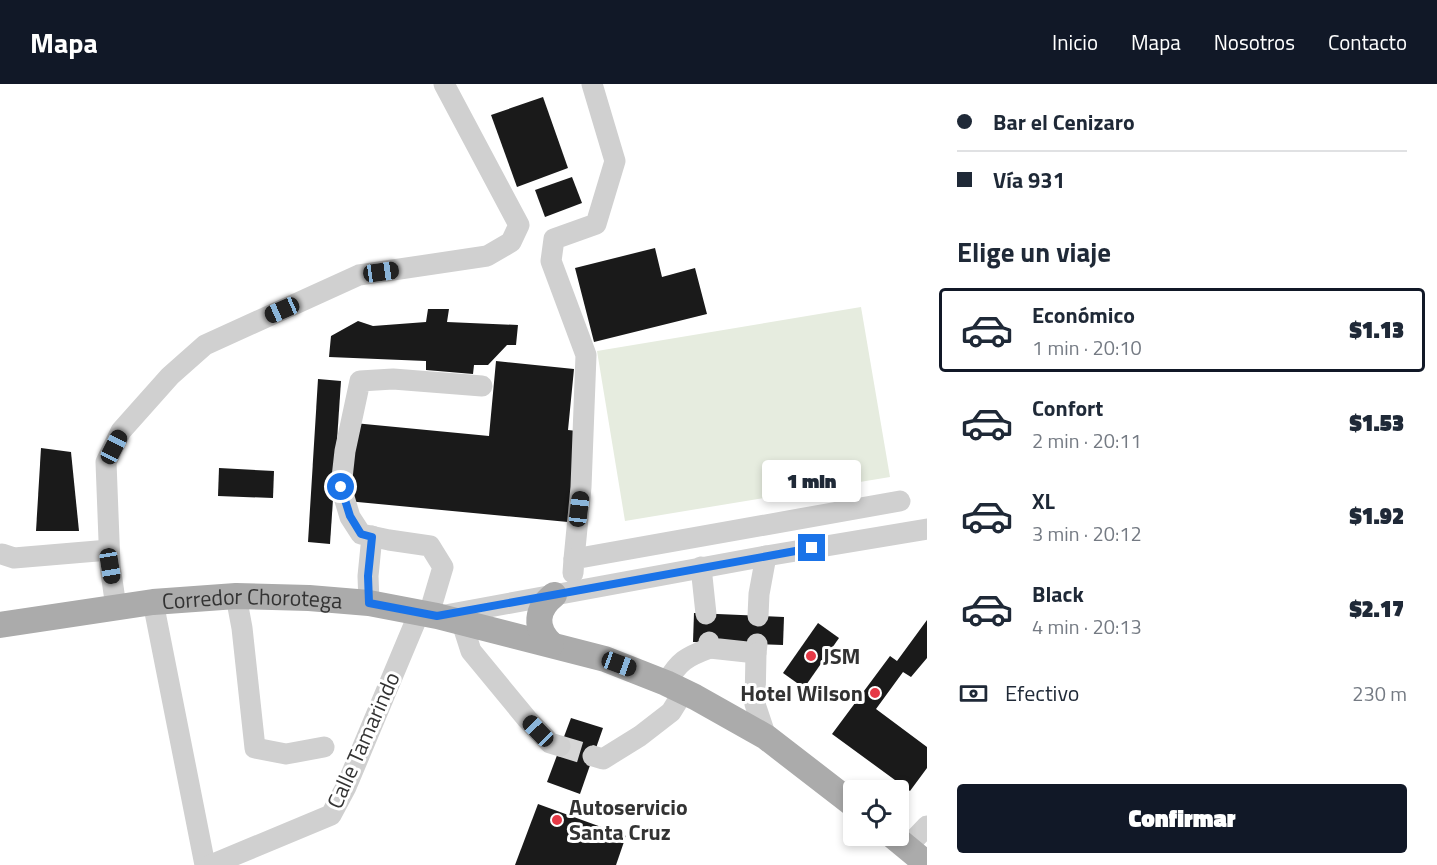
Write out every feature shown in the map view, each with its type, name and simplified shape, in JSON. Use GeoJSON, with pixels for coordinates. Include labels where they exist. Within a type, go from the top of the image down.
{"type":"FeatureCollection","features":[{"type":"Feature","properties":{"kind":"main road"},"geometry":{"type":"LineString","coordinates":[[551,644],[544,637],[538,619],[547,601],[563,593]]}},
{"type":"Feature","properties":{"kind":"main road","name":"Corredor Chorotega"},"geometry":{"type":"LineString","coordinates":[[0,625],[153,602],[236,596],[309,598],[369,603],[428,614],[605,659],[675,687],[766,737],[843,796]]}},
{"type":"Feature","properties":{"kind":"main road"},"geometry":{"type":"LineString","coordinates":[[906,846],[927,864]]}},
{"type":"Feature","properties":{"kind":"street"},"geometry":{"type":"LineString","coordinates":[[116,607],[110,566],[106,462],[121,431],[170,376],[205,345],[359,275],[487,256],[511,242],[519,225],[444,84]]}},
{"type":"Feature","properties":{"kind":"street"},"geometry":{"type":"LineString","coordinates":[[563,593],[574,559],[582,487],[586,355],[551,261],[554,238],[596,224],[615,160],[592,84]]}},
{"type":"Feature","properties":{"kind":"street"},"geometry":{"type":"LineString","coordinates":[[369,603],[368,576],[372,537],[361,534],[355,525],[341,487],[345,451],[360,381],[393,379],[482,386]]}},
{"type":"Feature","properties":{"kind":"street"},"geometry":{"type":"LineString","coordinates":[[574,559],[900,501]]}},
{"type":"Feature","properties":{"kind":"street"},"geometry":{"type":"LineString","coordinates":[[428,614],[563,593],[927,529]]}},
{"type":"Feature","properties":{"kind":"street","name":"Calle Tamarindo"},"geometry":{"type":"LineString","coordinates":[[211,865],[331,815],[346,787],[428,614],[443,567],[430,546],[372,537]]}},
{"type":"Feature","properties":{"kind":"street"},"geometry":{"type":"LineString","coordinates":[[2,554],[14,558],[110,550]]}},
{"type":"Feature","properties":{"kind":"street"},"geometry":{"type":"LineString","coordinates":[[758,616],[765,556]]}},
{"type":"Feature","properties":{"kind":"street"},"geometry":{"type":"LineString","coordinates":[[701,567],[706,614]]}},
{"type":"Feature","properties":{"kind":"street"},"geometry":{"type":"LineString","coordinates":[[236,596],[242,628],[255,748],[286,754],[324,747]]}},
{"type":"Feature","properties":{"kind":"street"},"geometry":{"type":"LineString","coordinates":[[153,602],[205,865]]}},
{"type":"Feature","properties":{"kind":"street"},"geometry":{"type":"LineString","coordinates":[[462,623],[471,651],[527,719],[550,743],[560,746]]}},
{"type":"Feature","properties":{"kind":"street"},"geometry":{"type":"LineString","coordinates":[[593,756],[603,759],[640,736],[671,712],[675,668],[685,657],[709,645],[756,649],[755,704],[766,737]]}},
{"type":"Feature","properties":{"kind":"street"},"geometry":{"type":"LineString","coordinates":[[909,836],[927,826]]}},
{"type":"Feature","properties":{"kind":"shaded area"},"geometry":{"type":"Polygon","coordinates":[[[861,307],[890,477],[625,521],[597,351],[861,307]]]}},
{"type":"Feature","properties":{"kind":"building"},"geometry":{"type":"Polygon","coordinates":[[[543,97],[568,168],[517,187],[491,115],[543,97]]]}},
{"type":"Feature","properties":{"kind":"building"},"geometry":{"type":"Polygon","coordinates":[[[572,177],[582,203],[545,217],[535,190],[572,177]]]}},
{"type":"Feature","properties":{"kind":"building"},"geometry":{"type":"Polygon","coordinates":[[[655,248],[662,277],[695,268],[707,314],[594,342],[575,268],[655,248]]]}},
{"type":"Feature","properties":{"kind":"building"},"geometry":{"type":"Polygon","coordinates":[[[428,309],[449,309],[447,322],[518,325],[516,345],[507,345],[488,365],[474,365],[473,374],[426,370],[426,361],[329,357],[331,336],[358,321],[373,326],[426,322],[428,309]]]}},
{"type":"Feature","properties":{"kind":"building"},"geometry":{"type":"Polygon","coordinates":[[[496,361],[574,369],[568,430],[577,431],[568,522],[347,501],[354,423],[489,436],[496,361]]]}},
{"type":"Feature","properties":{"kind":"building"},"geometry":{"type":"Polygon","coordinates":[[[318,379],[341,381],[330,544],[308,542],[318,379]]]}},
{"type":"Feature","properties":{"kind":"building"},"geometry":{"type":"Polygon","coordinates":[[[41,448],[71,452],[79,531],[36,531],[41,448]]]}},
{"type":"Feature","properties":{"kind":"building"},"geometry":{"type":"Polygon","coordinates":[[[219,468],[274,471],[273,498],[218,496],[219,468]]]}},
{"type":"Feature","properties":{"kind":"building"},"geometry":{"type":"Polygon","coordinates":[[[694,613],[784,617],[783,645],[693,642],[694,613]]]}},
{"type":"Feature","properties":{"kind":"building","name":"Hotel Wilson"},"geometry":{"type":"Polygon","coordinates":[[[927,620],[927,658],[911,677],[903,672],[876,709],[927,747],[927,768],[910,791],[909,780],[895,780],[832,734],[890,656],[897,661],[927,620]]]}},
{"type":"Feature","properties":{"kind":"building","name":"JSM"},"geometry":{"type":"Polygon","coordinates":[[[818,623],[839,638],[804,688],[783,673],[818,623]]]}},
{"type":"Feature","properties":{"kind":"building"},"geometry":{"type":"Polygon","coordinates":[[[571,718],[603,728],[580,794],[547,782],[571,718]]]}},
{"type":"Feature","properties":{"kind":"building","name":"Autoservicio Santa Cruz"},"geometry":{"type":"Polygon","coordinates":[[[538,804],[626,836],[616,865],[515,865],[538,804]]]}},
{"type":"Feature","properties":{"kind":"tunnel"},"geometry":{"type":"LineString","coordinates":[[560,746],[593,756]]}},
{"type":"Feature","properties":{"kind":"place","name":"JSM"},"geometry":{"type":"Point","coordinates":[811,656]}},
{"type":"Feature","properties":{"kind":"place","name":"Hotel Wilson"},"geometry":{"type":"Point","coordinates":[875,693]}},
{"type":"Feature","properties":{"kind":"place","name":"Autoservicio Santa Cruz"},"geometry":{"type":"Point","coordinates":[557,820]}},
{"type":"Feature","properties":{"kind":"route"},"geometry":{"type":"LineString","coordinates":[[341,487],[350,516],[361,534],[372,537],[368,576],[369,603],[437,616],[812,548]]}}]}
